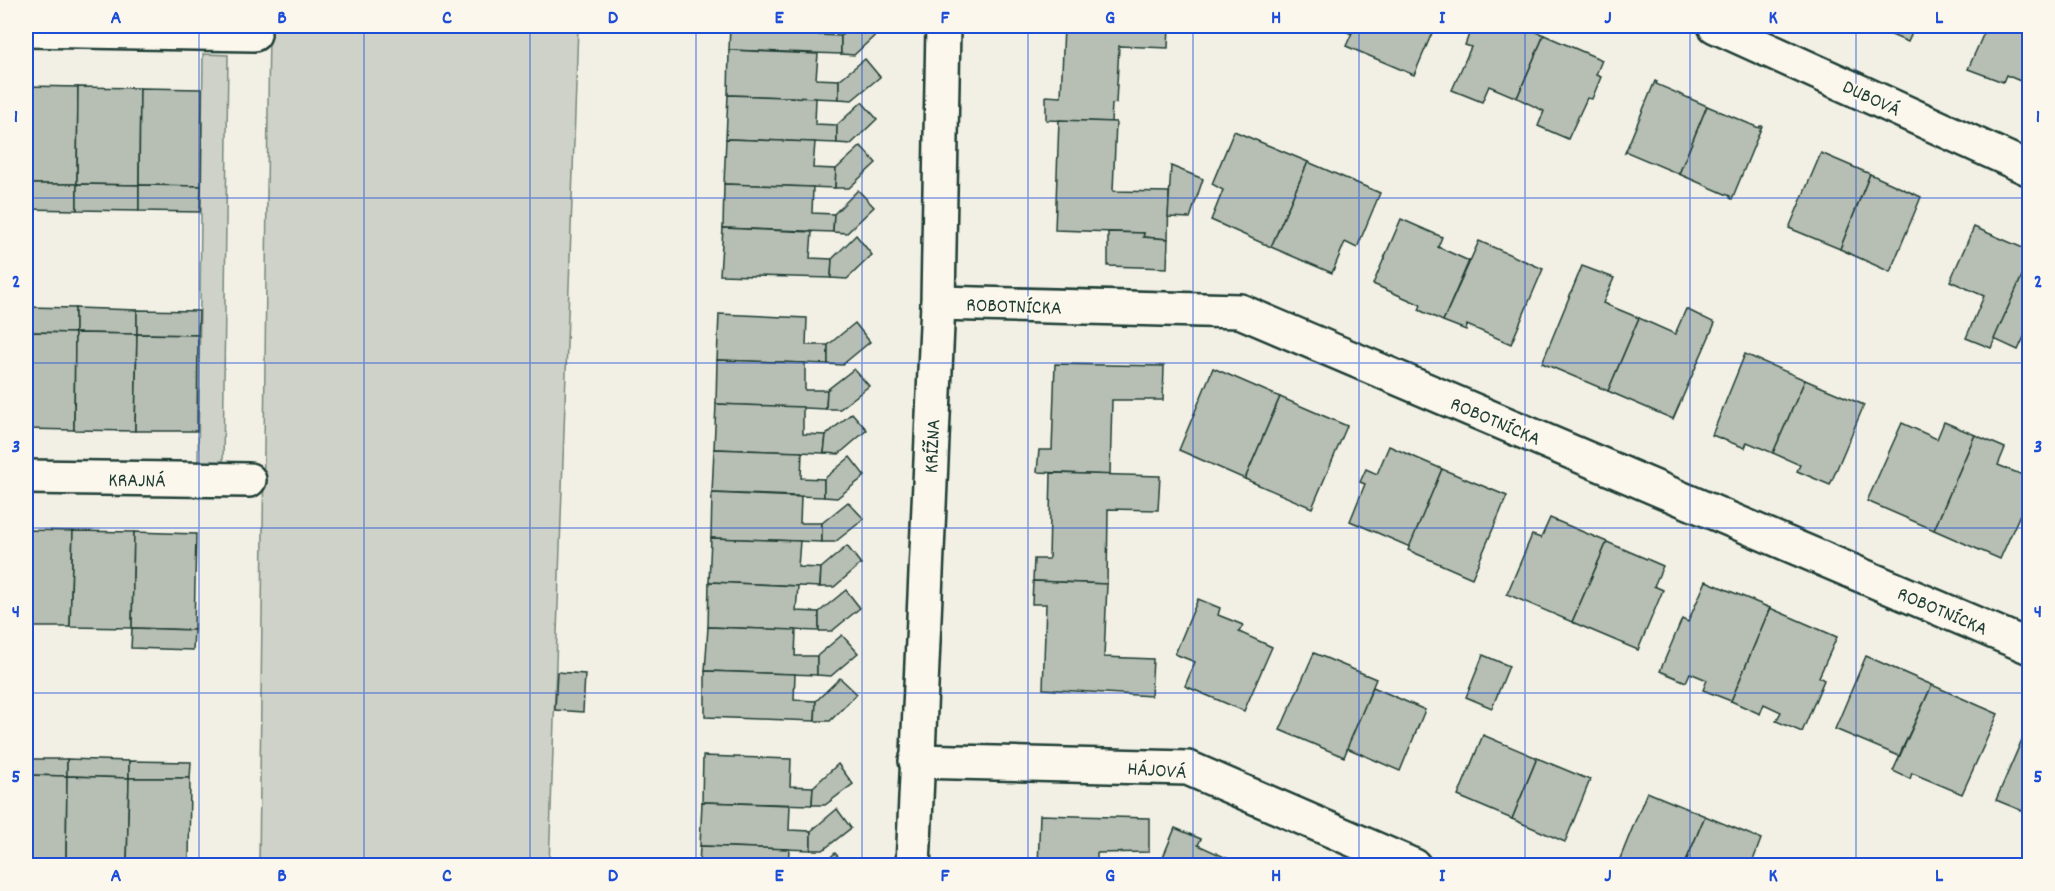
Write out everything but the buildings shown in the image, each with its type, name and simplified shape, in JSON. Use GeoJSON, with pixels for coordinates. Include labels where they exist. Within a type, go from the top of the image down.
{"type":"FeatureCollection","features":[{"type":"Feature","properties":{"kind":"street","name":"KRÍŽNA"},"geometry":{"type":"LineString","coordinates":[[913,866],[938,303],[943,26]]}},
{"type":"Feature","properties":{"kind":"street","name":"DUBOVÁ"},"geometry":{"type":"LineString","coordinates":[[1715,26],[2030,169]]}},
{"type":"Feature","properties":{"kind":"street"},"geometry":{"type":"LineString","coordinates":[[26,30],[254,34]]}},
{"type":"Feature","properties":{"kind":"street","name":"ROBOTNÍCKA"},"geometry":{"type":"LineString","coordinates":[[938,303],[1240,311],[2030,647]]}},
{"type":"Feature","properties":{"kind":"street","name":"KRAJNÁ"},"geometry":{"type":"LineString","coordinates":[[26,477],[249,480]]}},
{"type":"Feature","properties":{"kind":"street","name":"HÁJOVÁ"},"geometry":{"type":"LineString","coordinates":[[916,761],[1188,768],[1414,866]]}},
{"type":"Feature","properties":{"kind":"shaded area"},"geometry":{"type":"Polygon","coordinates":[[[269,26],[578,26],[549,865],[259,866],[269,26]]]}},
{"type":"Feature","properties":{"kind":"shaded area"},"geometry":{"type":"Polygon","coordinates":[[[203,54],[228,55],[223,466],[198,466],[203,54]]]}}]}
